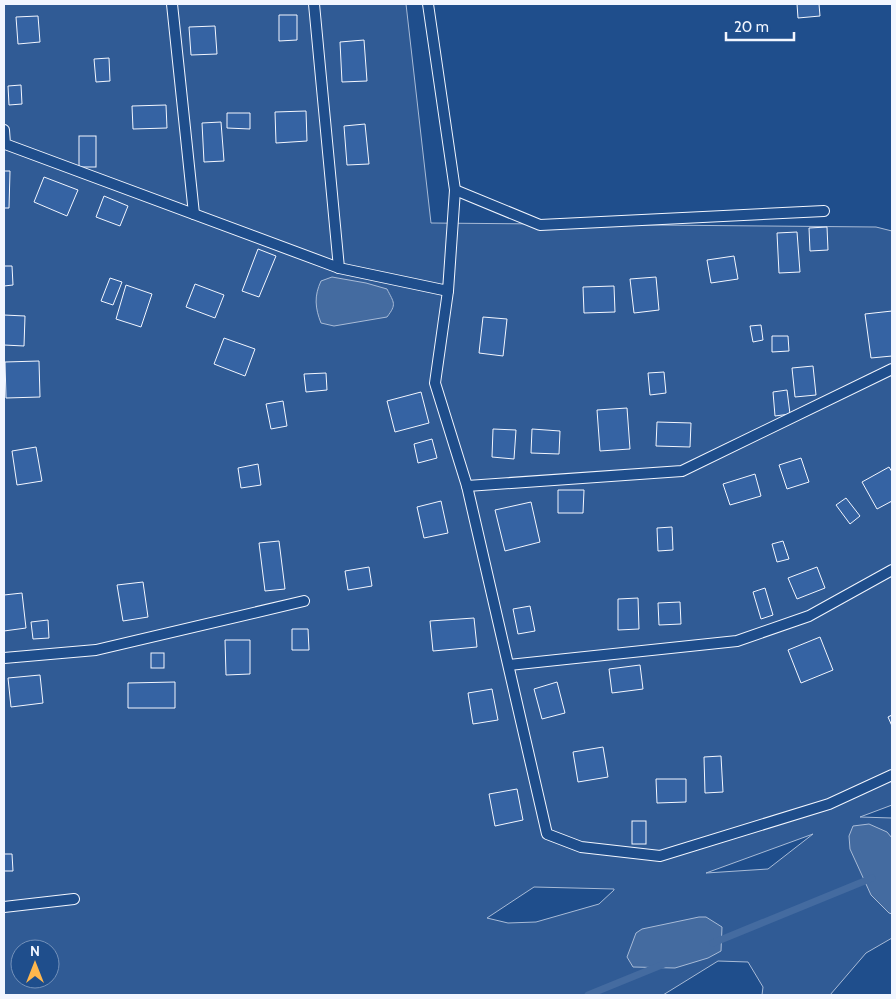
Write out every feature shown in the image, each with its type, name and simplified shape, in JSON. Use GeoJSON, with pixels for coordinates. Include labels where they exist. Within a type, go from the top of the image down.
{"type":"FeatureCollection","features":[{"type":"Feature","properties":{"kind":"lane"},"geometry":{"type":"LineString","coordinates":[[172,4],[194,214]]}},
{"type":"Feature","properties":{"kind":"lane"},"geometry":{"type":"LineString","coordinates":[[314,4],[339,268]]}},
{"type":"Feature","properties":{"kind":"lane"},"geometry":{"type":"LineString","coordinates":[[428,4],[455,190],[448,291],[435,383],[467,486],[547,834],[581,847],[660,856],[829,804],[892,775]]}},
{"type":"Feature","properties":{"kind":"lane"},"geometry":{"type":"LineString","coordinates":[[4,130],[5,144],[339,268],[448,291]]}},
{"type":"Feature","properties":{"kind":"lane"},"geometry":{"type":"LineString","coordinates":[[455,190],[540,225],[824,211]]}},
{"type":"Feature","properties":{"kind":"lane"},"geometry":{"type":"LineString","coordinates":[[467,486],[682,471],[892,369]]}},
{"type":"Feature","properties":{"kind":"lane"},"geometry":{"type":"LineString","coordinates":[[509,665],[736,641],[809,616],[892,570]]}},
{"type":"Feature","properties":{"kind":"lane"},"geometry":{"type":"LineString","coordinates":[[4,658],[96,650],[304,601]]}},
{"type":"Feature","properties":{"kind":"lane"},"geometry":{"type":"LineString","coordinates":[[4,907],[74,899]]}},
{"type":"Feature","properties":{"kind":"shaded area"},"geometry":{"type":"Polygon","coordinates":[[[4,4],[406,4],[431,223],[876,227],[892,231],[892,805],[860,817],[892,818],[892,938],[866,953],[830,995],[762,995],[763,987],[748,962],[718,961],[663,995],[4,995],[4,4]],[[813,834],[706,873],[768,869],[813,834]],[[534,887],[487,918],[508,923],[536,922],[599,904],[614,890],[614,889],[534,887]]]}},
{"type":"Feature","properties":{"kind":"shaded area"},"geometry":{"type":"Polygon","coordinates":[[[332,277],[387,289],[393,301],[393,306],[387,317],[334,326],[321,323],[317,312],[317,292],[321,281],[332,277]]]}},
{"type":"Feature","properties":{"kind":"shaded area"},"geometry":{"type":"Polygon","coordinates":[[[869,824],[887,832],[892,838],[892,914],[871,895],[850,849],[849,836],[853,826],[869,824]]]}},
{"type":"Feature","properties":{"kind":"shaded area"},"geometry":{"type":"Polygon","coordinates":[[[706,917],[722,927],[721,951],[708,958],[675,968],[633,967],[627,957],[636,933],[642,929],[706,917]]]}},
{"type":"Feature","properties":{"kind":"building"},"geometry":{"type":"Polygon","coordinates":[[[797,4],[819,4],[820,16],[798,18],[797,4]]]}},
{"type":"Feature","properties":{"kind":"building"},"geometry":{"type":"Polygon","coordinates":[[[279,15],[297,15],[297,40],[279,41],[279,15]]]}},
{"type":"Feature","properties":{"kind":"building"},"geometry":{"type":"Polygon","coordinates":[[[38,16],[40,42],[18,44],[16,17],[38,16]]]}},
{"type":"Feature","properties":{"kind":"building"},"geometry":{"type":"Polygon","coordinates":[[[215,26],[217,54],[191,55],[189,27],[215,26]]]}},
{"type":"Feature","properties":{"kind":"building"},"geometry":{"type":"Polygon","coordinates":[[[364,40],[367,81],[342,82],[340,42],[364,40]]]}},
{"type":"Feature","properties":{"kind":"building"},"geometry":{"type":"Polygon","coordinates":[[[109,58],[110,81],[96,82],[94,59],[109,58]]]}},
{"type":"Feature","properties":{"kind":"building"},"geometry":{"type":"Polygon","coordinates":[[[21,85],[22,104],[9,105],[8,86],[21,85]]]}},
{"type":"Feature","properties":{"kind":"building"},"geometry":{"type":"Polygon","coordinates":[[[166,105],[167,128],[133,129],[132,106],[166,105]]]}},
{"type":"Feature","properties":{"kind":"building"},"geometry":{"type":"Polygon","coordinates":[[[306,111],[307,141],[276,143],[275,112],[306,111]]]}},
{"type":"Feature","properties":{"kind":"building"},"geometry":{"type":"Polygon","coordinates":[[[227,113],[250,113],[250,129],[227,128],[227,113]]]}},
{"type":"Feature","properties":{"kind":"building"},"geometry":{"type":"Polygon","coordinates":[[[221,122],[224,161],[204,162],[202,123],[221,122]]]}},
{"type":"Feature","properties":{"kind":"building"},"geometry":{"type":"Polygon","coordinates":[[[365,124],[369,164],[347,165],[344,126],[365,124]]]}},
{"type":"Feature","properties":{"kind":"building"},"geometry":{"type":"Polygon","coordinates":[[[79,136],[96,136],[96,167],[79,167],[79,136]]]}},
{"type":"Feature","properties":{"kind":"building"},"geometry":{"type":"Polygon","coordinates":[[[4,171],[10,171],[9,208],[4,208],[4,171]]]}},
{"type":"Feature","properties":{"kind":"building"},"geometry":{"type":"Polygon","coordinates":[[[44,177],[78,190],[67,216],[34,202],[44,177]]]}},
{"type":"Feature","properties":{"kind":"building"},"geometry":{"type":"Polygon","coordinates":[[[104,196],[128,206],[120,226],[96,217],[104,196]]]}},
{"type":"Feature","properties":{"kind":"building"},"geometry":{"type":"Polygon","coordinates":[[[827,227],[828,250],[810,251],[809,228],[827,227]]]}},
{"type":"Feature","properties":{"kind":"building"},"geometry":{"type":"Polygon","coordinates":[[[797,232],[800,272],[779,273],[777,233],[797,232]]]}},
{"type":"Feature","properties":{"kind":"building"},"geometry":{"type":"Polygon","coordinates":[[[258,249],[276,256],[259,297],[242,291],[258,249]]]}},
{"type":"Feature","properties":{"kind":"building"},"geometry":{"type":"Polygon","coordinates":[[[734,256],[738,279],[711,283],[707,260],[734,256]]]}},
{"type":"Feature","properties":{"kind":"building"},"geometry":{"type":"Polygon","coordinates":[[[4,266],[12,266],[13,285],[4,286],[4,266]]]}},
{"type":"Feature","properties":{"kind":"building"},"geometry":{"type":"Polygon","coordinates":[[[656,277],[659,310],[634,313],[630,279],[656,277]]]}},
{"type":"Feature","properties":{"kind":"building"},"geometry":{"type":"Polygon","coordinates":[[[110,278],[122,282],[113,305],[101,301],[110,278]]]}},
{"type":"Feature","properties":{"kind":"building"},"geometry":{"type":"Polygon","coordinates":[[[195,284],[224,295],[215,318],[186,307],[195,284]]]}},
{"type":"Feature","properties":{"kind":"building"},"geometry":{"type":"Polygon","coordinates":[[[126,285],[152,294],[141,327],[116,319],[126,285]]]}},
{"type":"Feature","properties":{"kind":"building"},"geometry":{"type":"Polygon","coordinates":[[[614,286],[615,312],[584,313],[583,287],[614,286]]]}},
{"type":"Feature","properties":{"kind":"building"},"geometry":{"type":"Polygon","coordinates":[[[892,311],[892,356],[871,358],[865,314],[892,311]]]}},
{"type":"Feature","properties":{"kind":"building"},"geometry":{"type":"Polygon","coordinates":[[[4,315],[25,316],[24,346],[4,345],[4,315]]]}},
{"type":"Feature","properties":{"kind":"building"},"geometry":{"type":"Polygon","coordinates":[[[483,317],[507,319],[503,356],[479,353],[483,317]]]}},
{"type":"Feature","properties":{"kind":"building"},"geometry":{"type":"Polygon","coordinates":[[[761,325],[763,340],[753,342],[750,326],[761,325]]]}},
{"type":"Feature","properties":{"kind":"building"},"geometry":{"type":"Polygon","coordinates":[[[772,336],[788,336],[789,351],[772,352],[772,336]]]}},
{"type":"Feature","properties":{"kind":"building"},"geometry":{"type":"Polygon","coordinates":[[[224,338],[255,349],[245,376],[214,364],[224,338]]]}},
{"type":"Feature","properties":{"kind":"building"},"geometry":{"type":"Polygon","coordinates":[[[39,361],[40,397],[6,398],[5,362],[39,361]]]}},
{"type":"Feature","properties":{"kind":"building"},"geometry":{"type":"Polygon","coordinates":[[[813,366],[816,395],[795,397],[792,368],[813,366]]]}},
{"type":"Feature","properties":{"kind":"building"},"geometry":{"type":"Polygon","coordinates":[[[664,372],[666,393],[650,395],[648,373],[664,372]]]}},
{"type":"Feature","properties":{"kind":"building"},"geometry":{"type":"Polygon","coordinates":[[[326,373],[327,390],[306,392],[304,374],[326,373]]]}},
{"type":"Feature","properties":{"kind":"building"},"geometry":{"type":"Polygon","coordinates":[[[787,390],[790,414],[775,416],[773,392],[787,390]]]}},
{"type":"Feature","properties":{"kind":"building"},"geometry":{"type":"Polygon","coordinates":[[[421,392],[429,423],[395,432],[387,401],[421,392]]]}},
{"type":"Feature","properties":{"kind":"building"},"geometry":{"type":"Polygon","coordinates":[[[283,401],[287,426],[271,429],[266,404],[283,401]]]}},
{"type":"Feature","properties":{"kind":"building"},"geometry":{"type":"Polygon","coordinates":[[[627,408],[630,449],[600,451],[597,410],[627,408]]]}},
{"type":"Feature","properties":{"kind":"building"},"geometry":{"type":"Polygon","coordinates":[[[657,422],[691,423],[690,447],[656,446],[657,422]]]}},
{"type":"Feature","properties":{"kind":"building"},"geometry":{"type":"Polygon","coordinates":[[[493,429],[516,430],[514,459],[492,457],[493,429]]]}},
{"type":"Feature","properties":{"kind":"building"},"geometry":{"type":"Polygon","coordinates":[[[532,429],[560,431],[559,454],[531,453],[532,429]]]}},
{"type":"Feature","properties":{"kind":"building"},"geometry":{"type":"Polygon","coordinates":[[[432,439],[437,458],[418,463],[414,444],[432,439]]]}},
{"type":"Feature","properties":{"kind":"building"},"geometry":{"type":"Polygon","coordinates":[[[36,447],[42,481],[17,485],[12,451],[36,447]]]}},
{"type":"Feature","properties":{"kind":"building"},"geometry":{"type":"Polygon","coordinates":[[[801,458],[809,482],[787,489],[779,465],[801,458]]]}},
{"type":"Feature","properties":{"kind":"building"},"geometry":{"type":"Polygon","coordinates":[[[258,464],[261,485],[241,488],[238,468],[258,464]]]}},
{"type":"Feature","properties":{"kind":"building"},"geometry":{"type":"Polygon","coordinates":[[[889,467],[892,472],[892,501],[877,509],[862,482],[889,467]]]}},
{"type":"Feature","properties":{"kind":"building"},"geometry":{"type":"Polygon","coordinates":[[[755,474],[761,496],[730,505],[723,484],[755,474]]]}},
{"type":"Feature","properties":{"kind":"building"},"geometry":{"type":"Polygon","coordinates":[[[558,490],[584,490],[583,513],[558,513],[558,490]]]}},
{"type":"Feature","properties":{"kind":"building"},"geometry":{"type":"Polygon","coordinates":[[[846,498],[860,516],[850,524],[836,505],[846,498]]]}},
{"type":"Feature","properties":{"kind":"building"},"geometry":{"type":"Polygon","coordinates":[[[441,501],[448,533],[424,538],[417,507],[441,501]]]}},
{"type":"Feature","properties":{"kind":"building"},"geometry":{"type":"Polygon","coordinates":[[[531,502],[540,542],[505,551],[495,510],[531,502]]]}},
{"type":"Feature","properties":{"kind":"building"},"geometry":{"type":"Polygon","coordinates":[[[672,527],[673,550],[658,551],[657,528],[672,527]]]}},
{"type":"Feature","properties":{"kind":"building"},"geometry":{"type":"Polygon","coordinates":[[[279,541],[285,589],[265,591],[259,543],[279,541]]]}},
{"type":"Feature","properties":{"kind":"building"},"geometry":{"type":"Polygon","coordinates":[[[783,541],[789,559],[777,562],[772,544],[783,541]]]}},
{"type":"Feature","properties":{"kind":"building"},"geometry":{"type":"Polygon","coordinates":[[[369,567],[372,586],[348,590],[345,571],[369,567]]]}},
{"type":"Feature","properties":{"kind":"building"},"geometry":{"type":"Polygon","coordinates":[[[817,567],[825,588],[797,599],[788,578],[817,567]]]}},
{"type":"Feature","properties":{"kind":"building"},"geometry":{"type":"Polygon","coordinates":[[[143,582],[148,617],[123,621],[117,585],[143,582]]]}},
{"type":"Feature","properties":{"kind":"building"},"geometry":{"type":"Polygon","coordinates":[[[765,588],[773,615],[761,619],[753,592],[765,588]]]}},
{"type":"Feature","properties":{"kind":"building"},"geometry":{"type":"Polygon","coordinates":[[[22,593],[26,628],[4,631],[4,595],[22,593]]]}},
{"type":"Feature","properties":{"kind":"building"},"geometry":{"type":"Polygon","coordinates":[[[638,598],[639,629],[618,630],[618,599],[638,598]]]}},
{"type":"Feature","properties":{"kind":"building"},"geometry":{"type":"Polygon","coordinates":[[[680,602],[681,624],[659,625],[658,603],[680,602]]]}},
{"type":"Feature","properties":{"kind":"building"},"geometry":{"type":"Polygon","coordinates":[[[530,606],[535,631],[518,634],[513,609],[530,606]]]}},
{"type":"Feature","properties":{"kind":"building"},"geometry":{"type":"Polygon","coordinates":[[[474,618],[477,647],[433,651],[430,621],[474,618]]]}},
{"type":"Feature","properties":{"kind":"building"},"geometry":{"type":"Polygon","coordinates":[[[48,620],[49,638],[33,639],[31,622],[48,620]]]}},
{"type":"Feature","properties":{"kind":"building"},"geometry":{"type":"Polygon","coordinates":[[[292,629],[308,629],[309,650],[292,650],[292,629]]]}},
{"type":"Feature","properties":{"kind":"building"},"geometry":{"type":"Polygon","coordinates":[[[820,637],[833,670],[801,683],[788,650],[820,637]]]}},
{"type":"Feature","properties":{"kind":"building"},"geometry":{"type":"Polygon","coordinates":[[[225,640],[250,640],[250,674],[226,675],[225,640]]]}},
{"type":"Feature","properties":{"kind":"building"},"geometry":{"type":"Polygon","coordinates":[[[151,653],[164,653],[164,668],[151,668],[151,653]]]}},
{"type":"Feature","properties":{"kind":"building"},"geometry":{"type":"Polygon","coordinates":[[[640,665],[643,689],[612,693],[609,669],[640,665]]]}},
{"type":"Feature","properties":{"kind":"building"},"geometry":{"type":"Polygon","coordinates":[[[40,675],[43,703],[11,707],[8,678],[40,675]]]}},
{"type":"Feature","properties":{"kind":"building"},"geometry":{"type":"Polygon","coordinates":[[[175,682],[175,708],[128,708],[128,683],[175,682]]]}},
{"type":"Feature","properties":{"kind":"building"},"geometry":{"type":"Polygon","coordinates":[[[557,682],[565,713],[542,719],[534,689],[557,682]]]}},
{"type":"Feature","properties":{"kind":"building"},"geometry":{"type":"Polygon","coordinates":[[[492,689],[498,720],[473,724],[468,693],[492,689]]]}},
{"type":"Feature","properties":{"kind":"building"},"geometry":{"type":"Polygon","coordinates":[[[892,715],[892,726],[888,717],[892,715]]]}},
{"type":"Feature","properties":{"kind":"building"},"geometry":{"type":"Polygon","coordinates":[[[603,747],[608,777],[578,782],[573,752],[603,747]]]}},
{"type":"Feature","properties":{"kind":"building"},"geometry":{"type":"Polygon","coordinates":[[[721,756],[723,792],[705,793],[704,757],[721,756]]]}},
{"type":"Feature","properties":{"kind":"building"},"geometry":{"type":"Polygon","coordinates":[[[656,779],[686,779],[686,802],[657,803],[656,779]]]}},
{"type":"Feature","properties":{"kind":"building"},"geometry":{"type":"Polygon","coordinates":[[[517,789],[523,820],[495,826],[489,794],[517,789]]]}},
{"type":"Feature","properties":{"kind":"building"},"geometry":{"type":"Polygon","coordinates":[[[632,821],[646,821],[646,844],[632,844],[632,821]]]}},
{"type":"Feature","properties":{"kind":"building"},"geometry":{"type":"Polygon","coordinates":[[[4,854],[12,854],[13,871],[4,871],[4,854]]]}},
{"type":"Feature","properties":{"kind":"waterway"},"geometry":{"type":"LineString","coordinates":[[713,943],[872,878]]}},
{"type":"Feature","properties":{"kind":"waterway"},"geometry":{"type":"LineString","coordinates":[[588,995],[664,964]]}}]}
